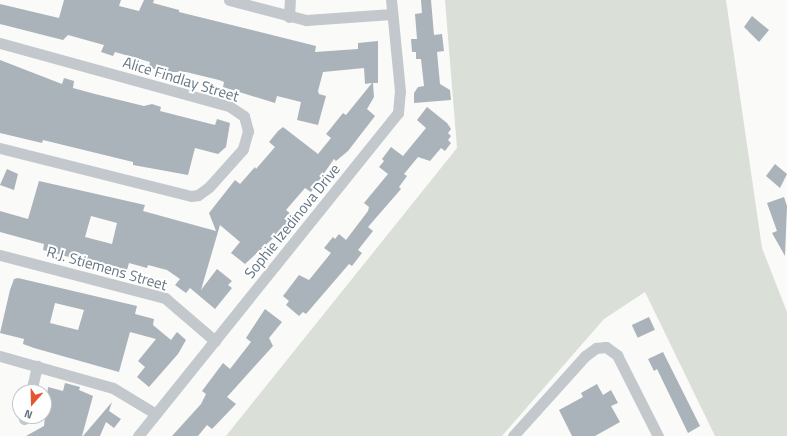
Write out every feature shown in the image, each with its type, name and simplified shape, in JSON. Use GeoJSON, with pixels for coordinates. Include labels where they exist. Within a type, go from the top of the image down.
{"type":"FeatureCollection","features":[{"type":"Feature","properties":{"kind":"street"},"geometry":{"type":"LineString","coordinates":[[229,0],[289,17],[306,20],[392,14]]}},
{"type":"Feature","properties":{"kind":"street"},"geometry":{"type":"LineString","coordinates":[[289,17],[290,0]]}},
{"type":"Feature","properties":{"kind":"street","name":"Sophie Izedinova Drive"},"geometry":{"type":"LineString","coordinates":[[138,436],[398,113],[400,91],[391,0]]}},
{"type":"Feature","properties":{"kind":"street","name":"Alice Findlay Street"},"geometry":{"type":"LineString","coordinates":[[0,43],[229,106],[244,116],[248,131],[243,149],[229,166],[203,193],[191,196],[0,148]]}},
{"type":"Feature","properties":{"kind":"street","name":"R.J. Stiemens Street"},"geometry":{"type":"LineString","coordinates":[[0,255],[165,298],[215,341]]}},
{"type":"Feature","properties":{"kind":"street"},"geometry":{"type":"LineString","coordinates":[[512,436],[585,356],[596,348],[606,347],[617,355],[658,436]]}},
{"type":"Feature","properties":{"kind":"street"},"geometry":{"type":"LineString","coordinates":[[0,356],[113,388],[156,414]]}},
{"type":"Feature","properties":{"kind":"street"},"geometry":{"type":"LineString","coordinates":[[33,384],[37,366]]}},
{"type":"Feature","properties":{"kind":"shaded area"},"geometry":{"type":"Polygon","coordinates":[[[445,0],[726,0],[762,248],[787,312],[787,436],[715,436],[645,292],[604,319],[502,436],[226,436],[457,148],[445,0]]]}},
{"type":"Feature","properties":{"kind":"building"},"geometry":{"type":"Polygon","coordinates":[[[64,0],[121,0],[119,6],[139,11],[144,0],[154,0],[153,3],[179,10],[179,12],[316,46],[315,52],[358,49],[358,43],[378,41],[378,83],[373,83],[374,97],[367,109],[375,116],[348,151],[336,161],[334,159],[311,192],[305,188],[286,210],[291,214],[287,218],[290,221],[283,229],[245,264],[231,253],[240,242],[220,225],[201,290],[217,269],[232,281],[228,285],[232,288],[215,309],[190,288],[186,293],[175,285],[180,279],[167,270],[148,265],[147,268],[129,263],[127,270],[95,261],[95,264],[43,250],[44,244],[0,232],[0,211],[28,219],[39,181],[145,205],[143,211],[216,231],[209,213],[235,180],[240,184],[255,167],[256,169],[275,147],[269,142],[283,127],[318,154],[331,138],[326,134],[343,113],[346,115],[372,83],[365,84],[364,68],[323,72],[318,91],[319,94],[326,96],[318,125],[297,120],[301,102],[277,96],[275,103],[223,87],[224,82],[219,80],[186,72],[163,72],[149,67],[150,62],[115,52],[113,56],[101,52],[104,45],[68,35],[63,40],[0,24],[0,4],[59,18],[64,0]],[[91,216],[85,237],[112,244],[117,223],[91,216]]]}},
{"type":"Feature","properties":{"kind":"building"},"geometry":{"type":"Polygon","coordinates":[[[421,0],[431,0],[434,35],[442,34],[444,51],[437,52],[440,84],[450,90],[451,100],[414,103],[414,93],[418,87],[424,86],[421,59],[416,59],[416,52],[412,52],[411,39],[417,39],[415,14],[422,13],[421,0]]]}},
{"type":"Feature","properties":{"kind":"building"},"geometry":{"type":"Polygon","coordinates":[[[752,16],[769,30],[759,42],[744,27],[752,16]]]}},
{"type":"Feature","properties":{"kind":"building"},"geometry":{"type":"Polygon","coordinates":[[[0,60],[62,84],[64,78],[74,81],[73,88],[144,106],[152,104],[161,107],[160,111],[215,125],[217,119],[230,123],[226,147],[218,154],[195,148],[188,175],[133,165],[133,162],[43,140],[42,143],[0,133],[0,60]]]}},
{"type":"Feature","properties":{"kind":"building"},"geometry":{"type":"Polygon","coordinates":[[[427,107],[447,123],[451,129],[448,133],[451,136],[448,140],[451,143],[445,151],[441,148],[430,161],[418,157],[404,174],[407,176],[399,187],[401,189],[368,227],[373,231],[358,250],[362,253],[352,266],[349,264],[306,314],[303,312],[299,316],[286,305],[289,301],[283,296],[299,275],[309,280],[331,253],[324,248],[333,237],[335,239],[339,234],[346,240],[368,211],[369,207],[364,203],[388,174],[379,167],[384,161],[382,159],[391,147],[403,156],[426,128],[417,120],[427,107]]]}},
{"type":"Feature","properties":{"kind":"building"},"geometry":{"type":"Polygon","coordinates":[[[775,164],[787,174],[780,188],[766,176],[775,164]]]}},
{"type":"Feature","properties":{"kind":"building"},"geometry":{"type":"Polygon","coordinates":[[[7,169],[18,174],[14,190],[0,185],[7,169]]]}},
{"type":"Feature","properties":{"kind":"building"},"geometry":{"type":"Polygon","coordinates":[[[784,197],[787,206],[785,256],[772,233],[777,231],[767,203],[784,197]]]}},
{"type":"Feature","properties":{"kind":"building"},"geometry":{"type":"Polygon","coordinates":[[[18,278],[137,306],[135,314],[154,319],[153,325],[171,340],[177,332],[186,340],[178,354],[149,387],[137,377],[145,367],[138,361],[156,339],[130,332],[119,372],[34,348],[23,344],[24,339],[0,333],[14,279],[18,278]],[[55,303],[50,323],[78,330],[84,310],[55,303]]]}},
{"type":"Feature","properties":{"kind":"building"},"geometry":{"type":"Polygon","coordinates":[[[265,309],[282,322],[269,338],[273,346],[227,397],[236,404],[212,429],[207,425],[198,436],[172,436],[201,404],[206,394],[202,391],[223,363],[230,369],[251,342],[246,338],[265,309]]]}},
{"type":"Feature","properties":{"kind":"building"},"geometry":{"type":"Polygon","coordinates":[[[649,317],[655,330],[638,338],[632,325],[649,317]]]}},
{"type":"Feature","properties":{"kind":"building"},"geometry":{"type":"Polygon","coordinates":[[[663,352],[700,426],[688,433],[657,369],[654,371],[648,359],[663,352]]]}},
{"type":"Feature","properties":{"kind":"building"},"geometry":{"type":"Polygon","coordinates":[[[65,383],[80,387],[79,390],[93,396],[82,436],[26,436],[44,426],[44,424],[52,424],[52,388],[63,391],[65,383]]]}},
{"type":"Feature","properties":{"kind":"building"},"geometry":{"type":"Polygon","coordinates":[[[597,384],[603,395],[611,390],[618,403],[611,406],[620,422],[595,436],[572,436],[559,410],[583,397],[581,393],[597,384]]]}},
{"type":"Feature","properties":{"kind":"building"},"geometry":{"type":"Polygon","coordinates":[[[112,402],[109,411],[121,419],[114,428],[106,422],[100,436],[83,436],[112,402]]]}}]}
